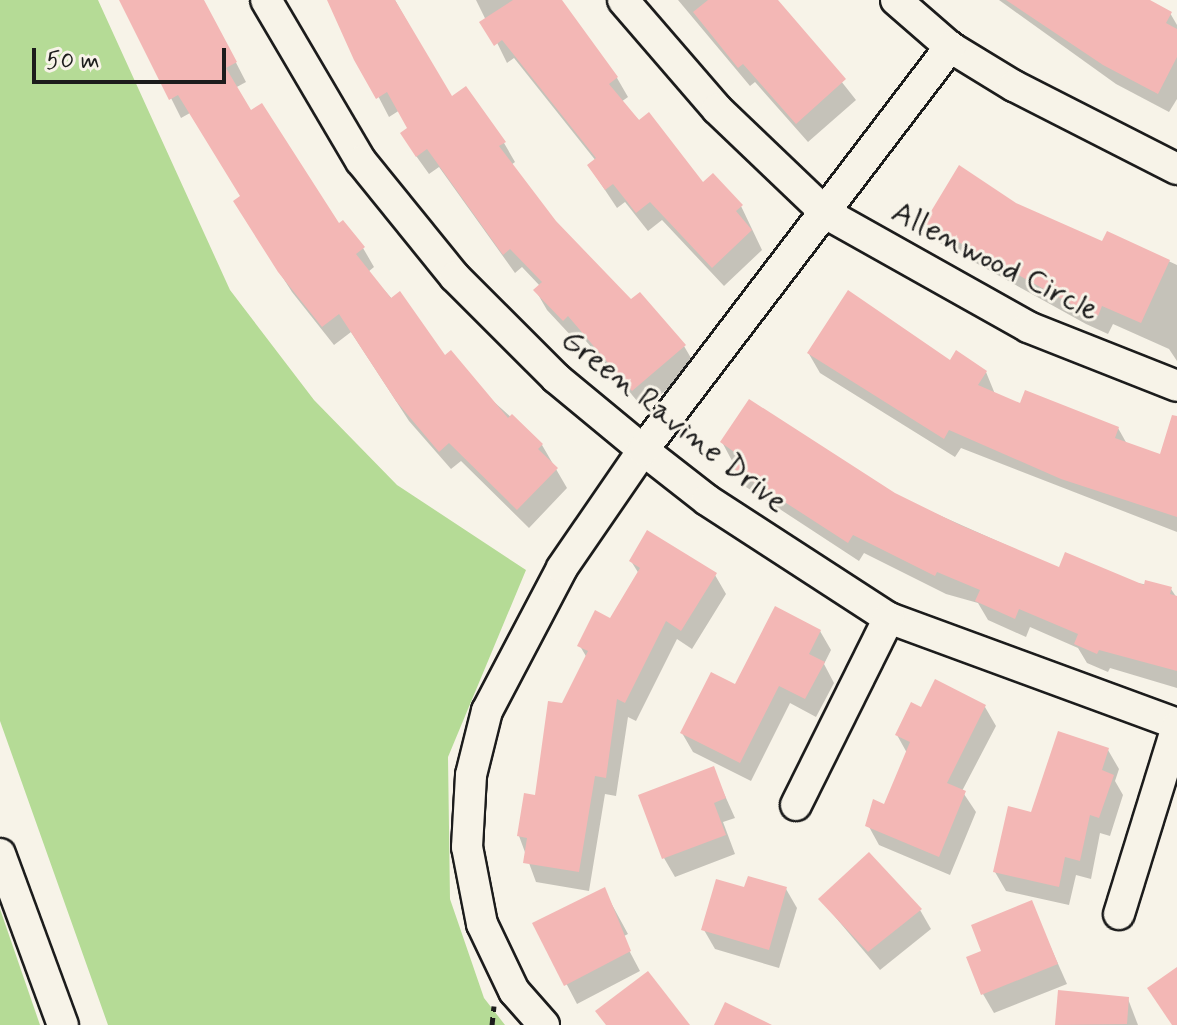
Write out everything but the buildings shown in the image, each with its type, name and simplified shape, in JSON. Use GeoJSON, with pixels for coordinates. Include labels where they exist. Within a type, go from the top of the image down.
{"type":"FeatureCollection","features":[{"type":"Feature","properties":{"kind":"street","name":"Green Ravine Drive"},"geometry":{"type":"LineString","coordinates":[[266,0],[361,161],[455,277],[556,378],[643,450],[707,500],[889,618],[1177,726]]}},
{"type":"Feature","properties":{"kind":"street","name":"Allenwood Circle"},"geometry":{"type":"LineString","coordinates":[[623,0],[717,109],[827,214],[1028,327],[1177,386]]}},
{"type":"Feature","properties":{"kind":"street"},"geometry":{"type":"LineString","coordinates":[[896,0],[950,47],[1083,125],[1177,169]]}},
{"type":"Feature","properties":{"kind":"street"},"geometry":{"type":"LineString","coordinates":[[544,1025],[514,991],[482,924],[467,847],[471,775],[487,711],[562,568],[643,450],[827,214],[950,47]]}},
{"type":"Feature","properties":{"kind":"street"},"geometry":{"type":"LineString","coordinates":[[796,805],[889,618]]}},
{"type":"Feature","properties":{"kind":"street"},"geometry":{"type":"LineString","coordinates":[[1119,914],[1177,726]]}},
{"type":"Feature","properties":{"kind":"street"},"geometry":{"type":"LineString","coordinates":[[0,854],[63,1025]]}},
{"type":"Feature","properties":{"kind":"green space"},"geometry":{"type":"Polygon","coordinates":[[[0,0],[98,0],[230,290],[314,400],[397,485],[526,570],[448,757],[450,899],[484,998],[505,1025],[108,1025],[0,721],[0,0]]]}},
{"type":"Feature","properties":{"kind":"green space"},"geometry":{"type":"Polygon","coordinates":[[[0,909],[40,1025],[0,1025],[0,909]]]}}]}
